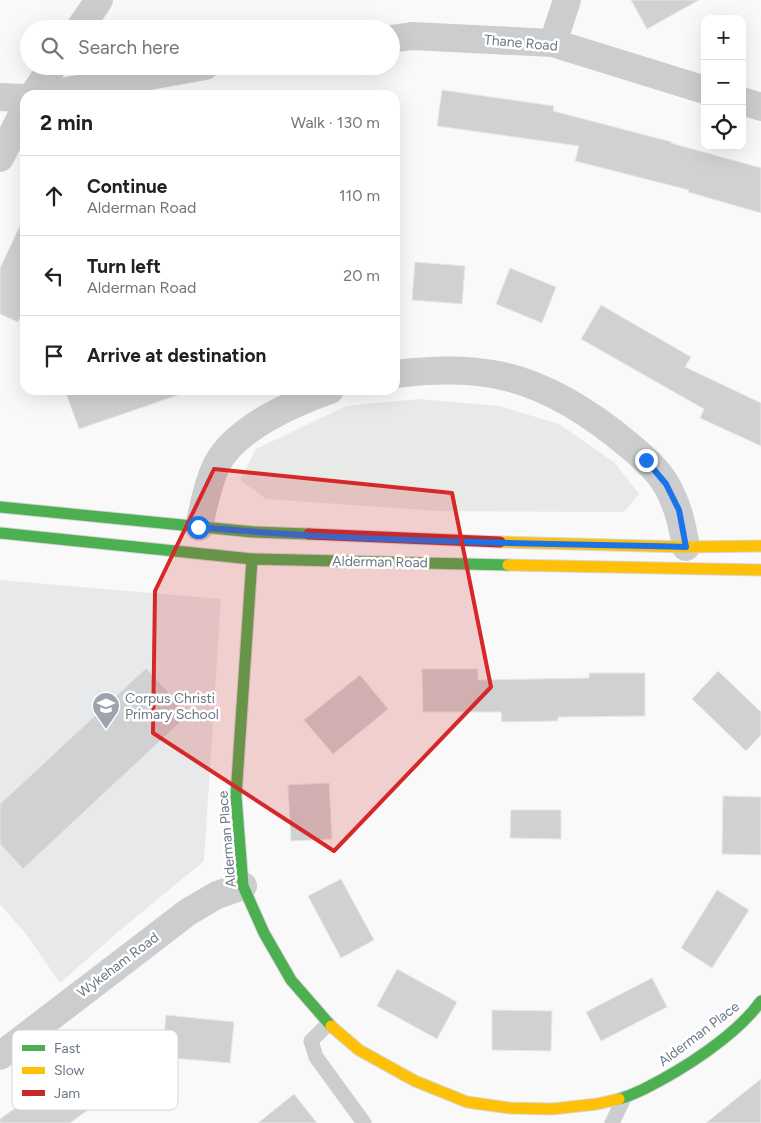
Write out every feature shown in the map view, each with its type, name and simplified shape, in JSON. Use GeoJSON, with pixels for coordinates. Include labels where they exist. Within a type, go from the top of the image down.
{"type":"FeatureCollection","features":[{"type":"Feature","properties":{"kind":"street"},"geometry":{"type":"LineString","coordinates":[[85,20],[99,0]]}},
{"type":"Feature","properties":{"kind":"street"},"geometry":{"type":"LineString","coordinates":[[553,43],[567,0]]}},
{"type":"Feature","properties":{"kind":"street","name":"Thane Road"},"geometry":{"type":"LineString","coordinates":[[400,38],[412,36],[553,43],[701,89]]}},
{"type":"Feature","properties":{"kind":"street"},"geometry":{"type":"LineString","coordinates":[[36,90],[47,75]]}},
{"type":"Feature","properties":{"kind":"street"},"geometry":{"type":"LineString","coordinates":[[73,90],[155,75]]}},
{"type":"Feature","properties":{"kind":"street"},"geometry":{"type":"LineString","coordinates":[[0,98],[20,98]]}},
{"type":"Feature","properties":{"kind":"street"},"geometry":{"type":"LineString","coordinates":[[746,102],[761,107]]}},
{"type":"Feature","properties":{"kind":"street"},"geometry":{"type":"LineString","coordinates":[[0,158],[20,119]]}},
{"type":"Feature","properties":{"kind":"street"},"geometry":{"type":"LineString","coordinates":[[400,374],[458,371],[497,375],[536,386],[574,405],[609,428],[638,453],[666,484],[679,510],[686,547]]}},
{"type":"Feature","properties":{"kind":"street"},"geometry":{"type":"LineString","coordinates":[[198,527],[216,466],[225,450],[245,433],[279,412],[318,395]]}},
{"type":"Feature","properties":{"kind":"street","name":"Alderman Road"},"geometry":{"type":"LineString","coordinates":[[0,507],[253,532],[480,542],[686,547],[761,546]]}},
{"type":"Feature","properties":{"kind":"street","name":"Alderman Road"},"geometry":{"type":"LineString","coordinates":[[0,534],[252,559],[761,570]]}},
{"type":"Feature","properties":{"kind":"street","name":"Alderman Place"},"geometry":{"type":"LineString","coordinates":[[252,559],[236,796],[244,886],[264,933],[291,980],[328,1024],[359,1050],[415,1081],[467,1102],[510,1108],[552,1109],[597,1104],[624,1098],[672,1075],[713,1046],[751,1015],[761,1001]]}},
{"type":"Feature","properties":{"kind":"street","name":"Wykeham Road"},"geometry":{"type":"LineString","coordinates":[[34,1030],[188,912],[217,896],[244,886]]}},
{"type":"Feature","properties":{"kind":"street","name":"Wykeham Road"},"geometry":{"type":"LineString","coordinates":[[0,1056],[12,1047]]}},
{"type":"Feature","properties":{"kind":"lane"},"geometry":{"type":"LineString","coordinates":[[328,1024],[311,1041],[316,1057],[364,1123]]}},
{"type":"Feature","properties":{"kind":"lane"},"geometry":{"type":"LineString","coordinates":[[612,1123],[624,1098]]}},
{"type":"Feature","properties":{"kind":"highlighted area"},"geometry":{"type":"Polygon","coordinates":[[[214,469],[452,493],[491,687],[334,851],[153,733],[155,591],[214,469]]]}},
{"type":"Feature","properties":{"kind":"shaded area"},"geometry":{"type":"Polygon","coordinates":[[[419,399],[499,406],[559,424],[615,463],[639,494],[624,512],[438,511],[266,499],[240,480],[256,449],[346,406],[419,399]]]}},
{"type":"Feature","properties":{"kind":"shaded area","name":"Corpus Christi Primary School"},"geometry":{"type":"Polygon","coordinates":[[[0,580],[221,599],[204,861],[119,931],[60,983],[26,934],[0,904],[0,580]]]}},
{"type":"Feature","properties":{"kind":"building"},"geometry":{"type":"Polygon","coordinates":[[[631,0],[699,0],[647,29],[631,0]]]}},
{"type":"Feature","properties":{"kind":"building"},"geometry":{"type":"Polygon","coordinates":[[[442,90],[554,106],[553,111],[672,142],[761,168],[761,213],[688,192],[689,190],[575,161],[579,146],[437,126],[442,90]]]}},
{"type":"Feature","properties":{"kind":"building"},"geometry":{"type":"Polygon","coordinates":[[[20,226],[20,317],[18,322],[0,314],[0,268],[20,226]]]}},
{"type":"Feature","properties":{"kind":"building"},"geometry":{"type":"Polygon","coordinates":[[[415,262],[465,266],[462,304],[412,300],[415,262]]]}},
{"type":"Feature","properties":{"kind":"building"},"geometry":{"type":"Polygon","coordinates":[[[510,268],[556,287],[542,323],[496,304],[510,268]]]}},
{"type":"Feature","properties":{"kind":"building"},"geometry":{"type":"Polygon","coordinates":[[[601,305],[691,357],[685,367],[761,403],[761,446],[700,418],[704,409],[581,339],[601,305]]]}},
{"type":"Feature","properties":{"kind":"building"},"geometry":{"type":"Polygon","coordinates":[[[67,395],[178,395],[79,429],[67,395]]]}},
{"type":"Feature","properties":{"kind":"building"},"geometry":{"type":"Polygon","coordinates":[[[146,668],[189,714],[23,869],[0,844],[0,804],[146,668]]]}},
{"type":"Feature","properties":{"kind":"building"},"geometry":{"type":"Polygon","coordinates":[[[422,669],[478,669],[478,680],[589,678],[589,673],[645,673],[645,716],[558,717],[558,721],[502,722],[501,712],[423,712],[422,669]]]}},
{"type":"Feature","properties":{"kind":"building"},"geometry":{"type":"Polygon","coordinates":[[[718,671],[761,712],[761,735],[746,751],[692,699],[718,671]]]}},
{"type":"Feature","properties":{"kind":"building"},"geometry":{"type":"Polygon","coordinates":[[[360,675],[388,709],[333,754],[304,720],[360,675]]]}},
{"type":"Feature","properties":{"kind":"building"},"geometry":{"type":"Polygon","coordinates":[[[329,783],[332,839],[291,841],[288,785],[329,783]]]}},
{"type":"Feature","properties":{"kind":"building"},"geometry":{"type":"Polygon","coordinates":[[[723,796],[761,797],[761,855],[722,854],[723,796]]]}},
{"type":"Feature","properties":{"kind":"building"},"geometry":{"type":"Polygon","coordinates":[[[511,810],[561,810],[561,839],[510,838],[511,810]]]}},
{"type":"Feature","properties":{"kind":"building"},"geometry":{"type":"Polygon","coordinates":[[[341,879],[374,940],[341,958],[308,896],[341,879]]]}},
{"type":"Feature","properties":{"kind":"building"},"geometry":{"type":"Polygon","coordinates":[[[717,890],[749,910],[712,968],[681,948],[717,890]]]}},
{"type":"Feature","properties":{"kind":"building"},"geometry":{"type":"Polygon","coordinates":[[[397,969],[457,1002],[437,1039],[377,1006],[397,969]]]}},
{"type":"Feature","properties":{"kind":"building"},"geometry":{"type":"Polygon","coordinates":[[[652,978],[667,1007],[601,1041],[586,1012],[652,978]]]}},
{"type":"Feature","properties":{"kind":"building"},"geometry":{"type":"Polygon","coordinates":[[[492,1010],[552,1011],[551,1051],[492,1050],[492,1010]]]}},
{"type":"Feature","properties":{"kind":"building"},"geometry":{"type":"Polygon","coordinates":[[[166,1015],[234,1022],[230,1063],[178,1058],[178,1030],[165,1030],[166,1015]]]}},
{"type":"Feature","properties":{"kind":"building"},"geometry":{"type":"Polygon","coordinates":[[[761,1079],[761,1123],[706,1123],[732,1102],[761,1079]]]}},
{"type":"Feature","properties":{"kind":"building"},"geometry":{"type":"Polygon","coordinates":[[[294,1094],[317,1123],[258,1123],[294,1094]]]}},
{"type":"Feature","properties":{"kind":"building"},"geometry":{"type":"Polygon","coordinates":[[[13,1110],[88,1110],[70,1123],[0,1123],[0,1119],[13,1110]]]}},
{"type":"Feature","properties":{"kind":"traffic: fast"},"geometry":{"type":"LineString","coordinates":[[0,507],[253,532],[309,534]]}},
{"type":"Feature","properties":{"kind":"traffic: fast"},"geometry":{"type":"LineString","coordinates":[[0,533],[252,559],[508,565]]}},
{"type":"Feature","properties":{"kind":"traffic: fast"},"geometry":{"type":"LineString","coordinates":[[252,559],[236,796],[243,886],[264,933],[291,980],[331,1026]]}},
{"type":"Feature","properties":{"kind":"traffic: fast"},"geometry":{"type":"LineString","coordinates":[[619,1099],[659,1081],[707,1051],[738,1027],[761,1001]]}},
{"type":"Feature","properties":{"kind":"traffic: slow"},"geometry":{"type":"LineString","coordinates":[[500,542],[686,547],[761,546]]}},
{"type":"Feature","properties":{"kind":"traffic: slow"},"geometry":{"type":"LineString","coordinates":[[508,565],[761,570]]}},
{"type":"Feature","properties":{"kind":"traffic: slow"},"geometry":{"type":"LineString","coordinates":[[331,1026],[359,1050],[415,1081],[467,1102],[510,1108],[552,1109],[597,1104],[619,1099]]}},
{"type":"Feature","properties":{"kind":"traffic: jam"},"geometry":{"type":"LineString","coordinates":[[309,534],[500,542]]}},
{"type":"Feature","properties":{"kind":"place","name":"Corpus Christi Primary School"},"geometry":{"type":"Point","coordinates":[106,730]}},
{"type":"Feature","properties":{"kind":"route"},"geometry":{"type":"LineString","coordinates":[[198,527],[253,532],[480,542],[686,547],[679,510],[666,484],[646,460]]}}]}
